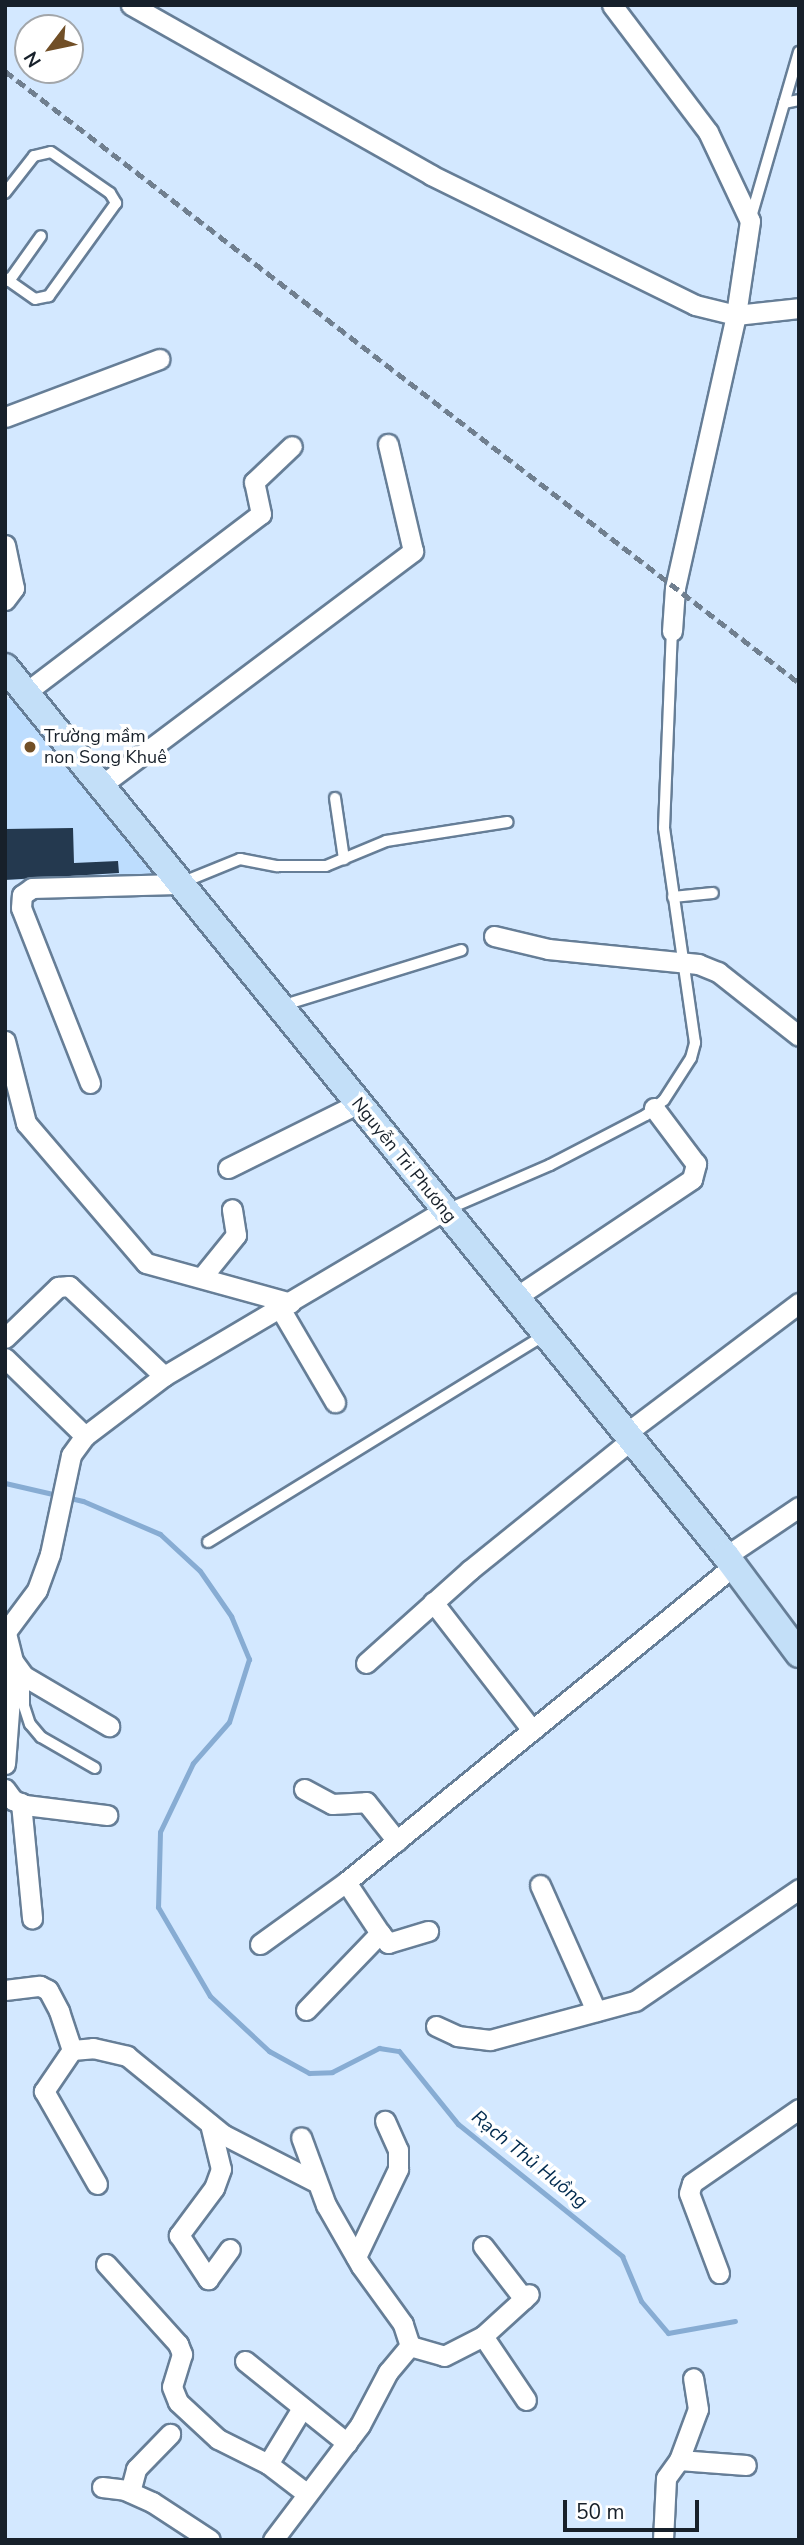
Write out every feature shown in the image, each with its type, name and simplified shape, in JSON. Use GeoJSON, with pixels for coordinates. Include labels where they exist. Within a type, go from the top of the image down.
{"type":"FeatureCollection","features":[{"type":"Feature","properties":{"kind":"main road","name":"Nguyễn Tri Phương"},"geometry":{"type":"LineString","coordinates":[[5,667],[177,884],[516,1297],[799,1654]]}},
{"type":"Feature","properties":{"kind":"street"},"geometry":{"type":"LineString","coordinates":[[131,5],[431,175],[695,305],[736,315],[799,309]]}},
{"type":"Feature","properties":{"kind":"street"},"geometry":{"type":"LineString","coordinates":[[612,5],[708,132],[750,221],[736,315],[674,588],[672,631]]}},
{"type":"Feature","properties":{"kind":"street"},"geometry":{"type":"LineString","coordinates":[[5,417],[159,359]]}},
{"type":"Feature","properties":{"kind":"street"},"geometry":{"type":"LineString","coordinates":[[99,787],[413,551],[388,444]]}},
{"type":"Feature","properties":{"kind":"street"},"geometry":{"type":"LineString","coordinates":[[25,693],[261,514],[254,482],[292,446]]}},
{"type":"Feature","properties":{"kind":"street"},"geometry":{"type":"LineString","coordinates":[[5,545],[14,588],[5,600]]}},
{"type":"Feature","properties":{"kind":"street"},"geometry":{"type":"LineString","coordinates":[[90,1083],[21,908],[22,895],[33,888],[177,884]]}},
{"type":"Feature","properties":{"kind":"street"},"geometry":{"type":"LineString","coordinates":[[494,936],[548,949],[682,960],[718,972],[799,1036]]}},
{"type":"Feature","properties":{"kind":"street"},"geometry":{"type":"LineString","coordinates":[[5,1041],[26,1123],[146,1263],[202,1277],[286,1306],[335,1402]]}},
{"type":"Feature","properties":{"kind":"street"},"geometry":{"type":"LineString","coordinates":[[228,1168],[357,1104]]}},
{"type":"Feature","properties":{"kind":"street"},"geometry":{"type":"LineString","coordinates":[[516,1297],[692,1179],[695,1164],[654,1108]]}},
{"type":"Feature","properties":{"kind":"street"},"geometry":{"type":"LineString","coordinates":[[202,1277],[236,1235],[232,1209]]}},
{"type":"Feature","properties":{"kind":"street"},"geometry":{"type":"LineString","coordinates":[[5,1764],[18,1669],[6,1633],[37,1590],[71,1455],[85,1436],[164,1376],[445,1210]]}},
{"type":"Feature","properties":{"kind":"street"},"geometry":{"type":"LineString","coordinates":[[5,1338],[58,1287],[69,1286],[164,1376]]}},
{"type":"Feature","properties":{"kind":"street"},"geometry":{"type":"LineString","coordinates":[[366,1663],[433,1602],[627,1438],[799,1303]]}},
{"type":"Feature","properties":{"kind":"street"},"geometry":{"type":"LineString","coordinates":[[5,1358],[85,1436]]}},
{"type":"Feature","properties":{"kind":"street"},"geometry":{"type":"LineString","coordinates":[[260,1944],[346,1882],[397,1841],[728,1562],[799,1507]]}},
{"type":"Feature","properties":{"kind":"street"},"geometry":{"type":"LineString","coordinates":[[433,1602],[531,1730]]}},
{"type":"Feature","properties":{"kind":"street"},"geometry":{"type":"LineString","coordinates":[[18,1669],[109,1726]]}},
{"type":"Feature","properties":{"kind":"street"},"geometry":{"type":"LineString","coordinates":[[5,1789],[21,1803],[107,1815]]}},
{"type":"Feature","properties":{"kind":"street"},"geometry":{"type":"LineString","coordinates":[[304,1789],[332,1804],[366,1802],[397,1841]]}},
{"type":"Feature","properties":{"kind":"street"},"geometry":{"type":"LineString","coordinates":[[21,1803],[32,1918]]}},
{"type":"Feature","properties":{"kind":"street"},"geometry":{"type":"LineString","coordinates":[[346,1882],[388,1943],[428,1931]]}},
{"type":"Feature","properties":{"kind":"street"},"geometry":{"type":"LineString","coordinates":[[540,1885],[596,2011]]}},
{"type":"Feature","properties":{"kind":"street"},"geometry":{"type":"LineString","coordinates":[[436,2026],[457,2036],[490,2040],[635,2001],[799,1889]]}},
{"type":"Feature","properties":{"kind":"street"},"geometry":{"type":"LineString","coordinates":[[306,2010],[380,1933]]}},
{"type":"Feature","properties":{"kind":"street"},"geometry":{"type":"LineString","coordinates":[[5,1990],[29,1985],[48,1990],[73,2043],[72,2050],[55,2069],[44,2091],[97,2184]]}},
{"type":"Feature","properties":{"kind":"street"},"geometry":{"type":"LineString","coordinates":[[72,2050],[93,2048],[127,2056],[238,2144],[314,2181]]}},
{"type":"Feature","properties":{"kind":"street"},"geometry":{"type":"LineString","coordinates":[[719,2273],[690,2193],[692,2183],[799,2109]]}},
{"type":"Feature","properties":{"kind":"street"},"geometry":{"type":"LineString","coordinates":[[356,2257],[398,2169],[398,2150],[385,2121]]}},
{"type":"Feature","properties":{"kind":"street"},"geometry":{"type":"LineString","coordinates":[[210,2123],[222,2169],[214,2188],[179,2235],[208,2279],[230,2249]]}},
{"type":"Feature","properties":{"kind":"street"},"geometry":{"type":"LineString","coordinates":[[301,2137],[314,2181],[356,2257],[403,2324],[410,2346]]}},
{"type":"Feature","properties":{"kind":"street"},"geometry":{"type":"LineString","coordinates":[[410,2346],[444,2356],[483,2336],[527,2296],[483,2246]]}},
{"type":"Feature","properties":{"kind":"street"},"geometry":{"type":"LineString","coordinates":[[106,2264],[178,2344],[182,2354],[172,2386],[177,2402],[218,2439],[268,2464],[306,2493]]}},
{"type":"Feature","properties":{"kind":"street"},"geometry":{"type":"LineString","coordinates":[[483,2336],[526,2400]]}},
{"type":"Feature","properties":{"kind":"street"},"geometry":{"type":"LineString","coordinates":[[274,2540],[306,2493],[347,2443],[387,2372],[410,2346]]}},
{"type":"Feature","properties":{"kind":"street"},"geometry":{"type":"LineString","coordinates":[[245,2361],[347,2443]]}},
{"type":"Feature","properties":{"kind":"street"},"geometry":{"type":"LineString","coordinates":[[663,2540],[664,2490],[679,2460],[698,2409],[692,2378]]}},
{"type":"Feature","properties":{"kind":"street"},"geometry":{"type":"LineString","coordinates":[[268,2464],[302,2409]]}},
{"type":"Feature","properties":{"kind":"street"},"geometry":{"type":"LineString","coordinates":[[130,2492],[136,2469],[170,2434]]}},
{"type":"Feature","properties":{"kind":"street"},"geometry":{"type":"LineString","coordinates":[[679,2460],[746,2465]]}},
{"type":"Feature","properties":{"kind":"street"},"geometry":{"type":"LineString","coordinates":[[102,2487],[130,2492],[173,2513],[210,2540]]}},
{"type":"Feature","properties":{"kind":"lane"},"geometry":{"type":"LineString","coordinates":[[750,221],[799,52]]}},
{"type":"Feature","properties":{"kind":"lane"},"geometry":{"type":"LineString","coordinates":[[784,103],[799,100]]}},
{"type":"Feature","properties":{"kind":"lane"},"geometry":{"type":"LineString","coordinates":[[5,193],[34,156],[51,152],[110,193],[116,204],[49,296],[35,299],[7,279],[41,236]]}},
{"type":"Feature","properties":{"kind":"lane"},"geometry":{"type":"LineString","coordinates":[[445,1210],[550,1164],[654,1108],[679,1079],[695,1043],[664,828],[672,631]]}},
{"type":"Feature","properties":{"kind":"lane"},"geometry":{"type":"LineString","coordinates":[[335,798],[344,859]]}},
{"type":"Feature","properties":{"kind":"lane"},"geometry":{"type":"LineString","coordinates":[[177,884],[240,859],[299,868],[344,859],[386,841],[508,821]]}},
{"type":"Feature","properties":{"kind":"lane"},"geometry":{"type":"LineString","coordinates":[[673,897],[713,893]]}},
{"type":"Feature","properties":{"kind":"lane"},"geometry":{"type":"LineString","coordinates":[[278,1007],[462,950]]}},
{"type":"Feature","properties":{"kind":"lane"},"geometry":{"type":"LineString","coordinates":[[208,1542],[545,1334]]}},
{"type":"Feature","properties":{"kind":"lane"},"geometry":{"type":"LineString","coordinates":[[18,1669],[30,1724],[41,1737],[95,1768]]}},
{"type":"Feature","properties":{"kind":"shaded area","name":"Trường mầm non Song Khuê"},"geometry":{"type":"Polygon","coordinates":[[[15,697],[159,879],[5,880],[5,700],[15,697]]]}},
{"type":"Feature","properties":{"kind":"building"},"geometry":{"type":"Polygon","coordinates":[[[73,828],[74,863],[118,861],[119,873],[5,880],[5,829],[73,828]]]}},
{"type":"Feature","properties":{"kind":"waterway","name":"Rạch Thủ Huồng"},"geometry":{"type":"LineString","coordinates":[[5,1483],[83,1501],[160,1534],[200,1571],[231,1616],[249,1659],[229,1722],[193,1763],[160,1832],[158,1907],[210,1996],[269,2051],[309,2073],[332,2072],[379,2048],[399,2051],[458,2124],[622,2256],[641,2301],[668,2333],[735,2321]]}},
{"type":"Feature","properties":{"kind":"railway"},"geometry":{"type":"LineString","coordinates":[[5,71],[799,683]]}},
{"type":"Feature","properties":{"kind":"place","name":"Trường mầm non Song Khuê"},"geometry":{"type":"Point","coordinates":[30,747]}}]}
